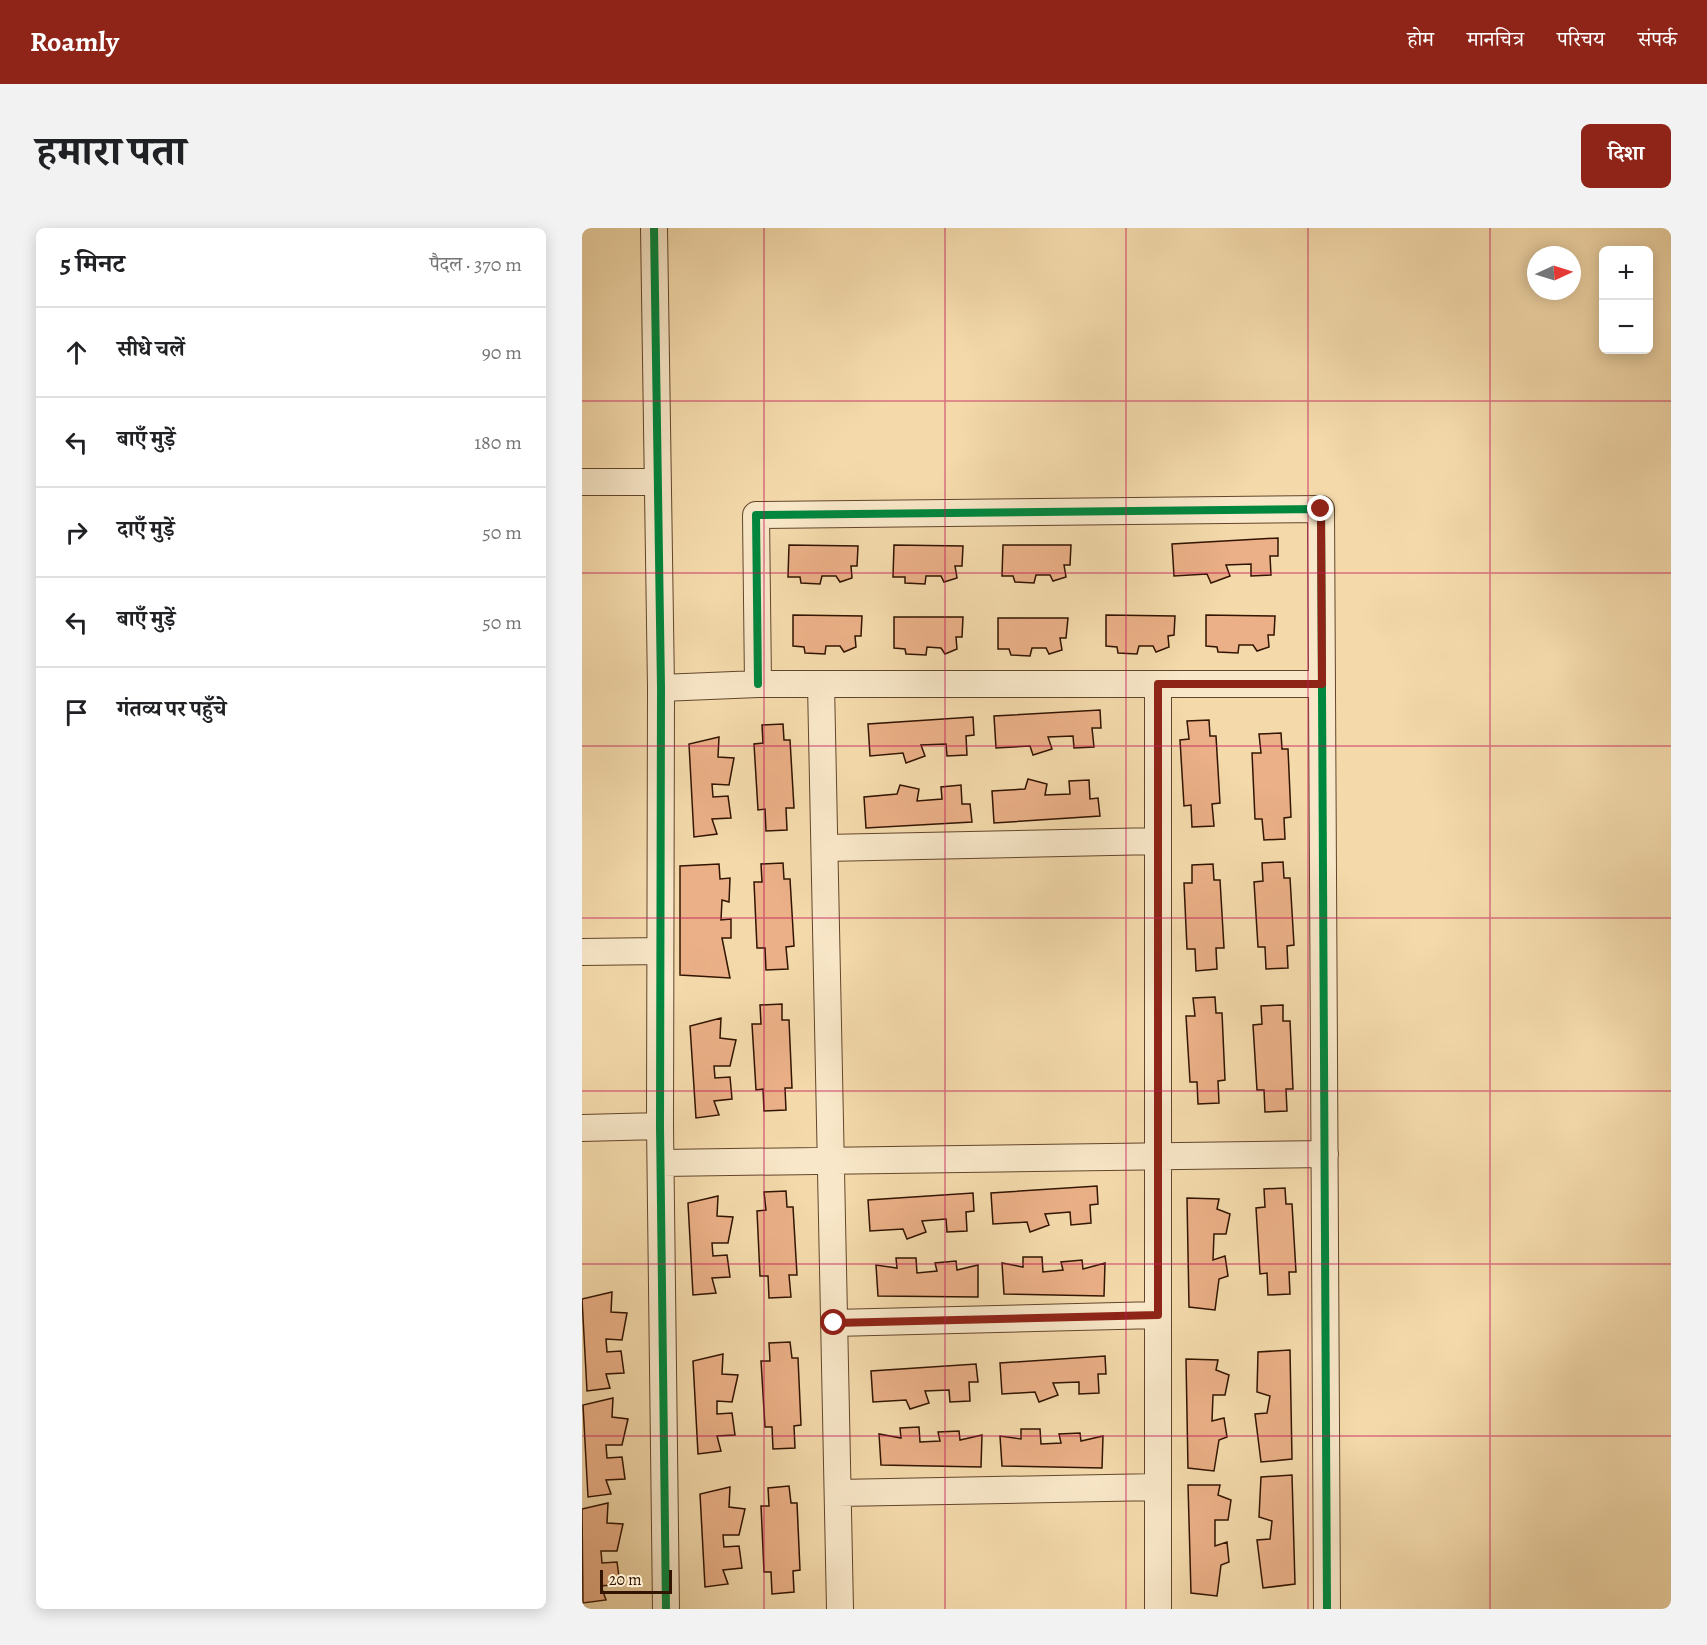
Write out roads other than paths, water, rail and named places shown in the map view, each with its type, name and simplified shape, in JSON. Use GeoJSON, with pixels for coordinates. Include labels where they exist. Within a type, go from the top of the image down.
{"type":"FeatureCollection","features":[{"type":"Feature","properties":{"kind":"street"},"geometry":{"type":"LineString","coordinates":[[654,228],[661,688],[660,1126],[666,1609]]}},
{"type":"Feature","properties":{"kind":"street"},"geometry":{"type":"LineString","coordinates":[[582,482],[657,482]]}},
{"type":"Feature","properties":{"kind":"street"},"geometry":{"type":"LineString","coordinates":[[759,684],[756,515],[1321,509],[1327,1609]]}},
{"type":"Feature","properties":{"kind":"street"},"geometry":{"type":"LineString","coordinates":[[661,688],[759,684],[1322,684]]}},
{"type":"Feature","properties":{"kind":"street"},"geometry":{"type":"LineString","coordinates":[[821,684],[840,1609]]}},
{"type":"Feature","properties":{"kind":"street"},"geometry":{"type":"LineString","coordinates":[[1158,684],[1158,1609]]}},
{"type":"Feature","properties":{"kind":"street"},"geometry":{"type":"LineString","coordinates":[[825,848],[1158,841]]}},
{"type":"Feature","properties":{"kind":"street"},"geometry":{"type":"LineString","coordinates":[[582,952],[660,951]]}},
{"type":"Feature","properties":{"kind":"street"},"geometry":{"type":"LineString","coordinates":[[582,1128],[660,1126]]}},
{"type":"Feature","properties":{"kind":"street"},"geometry":{"type":"LineString","coordinates":[[662,1163],[1325,1154]]}},
{"type":"Feature","properties":{"kind":"street"},"geometry":{"type":"LineString","coordinates":[[834,1323],[1158,1315]]}},
{"type":"Feature","properties":{"kind":"street"},"geometry":{"type":"LineString","coordinates":[[838,1493],[1158,1487]]}}]}
